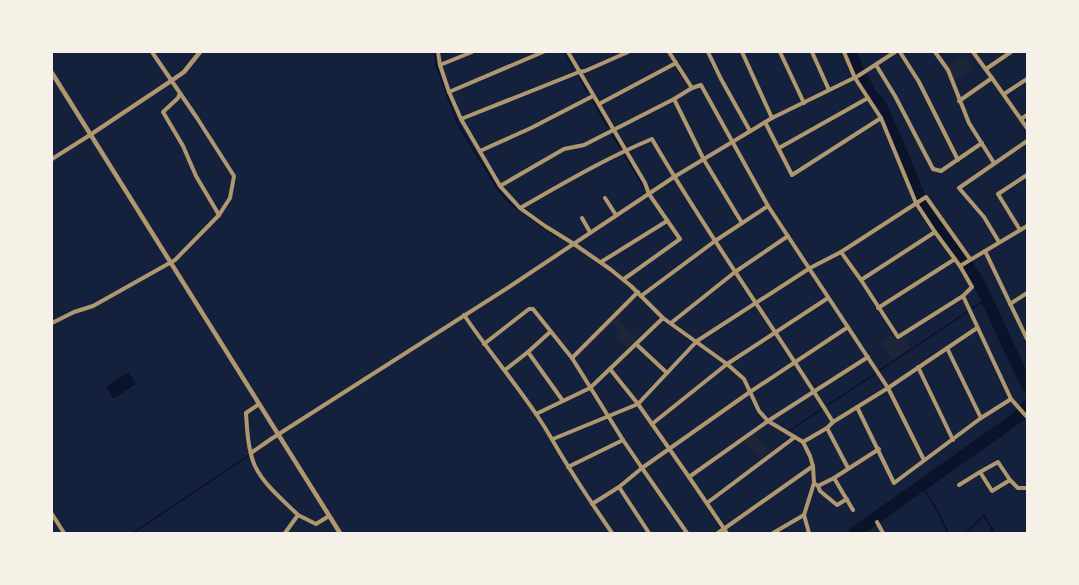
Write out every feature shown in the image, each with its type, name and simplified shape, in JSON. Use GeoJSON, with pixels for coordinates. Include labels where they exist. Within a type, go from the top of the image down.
{"type":"FeatureCollection","features":[{"type":"Feature","properties":{"kind":"street"},"geometry":{"type":"LineString","coordinates":[[52,323],[74,312],[93,306],[178,258],[219,214],[230,198],[234,176],[152,52]]}},
{"type":"Feature","properties":{"kind":"street"},"geometry":{"type":"LineString","coordinates":[[52,159],[172,81],[184,72],[200,52]]}},
{"type":"Feature","properties":{"kind":"street"},"geometry":{"type":"LineString","coordinates":[[438,52],[440,65],[449,92],[461,119],[500,186],[520,208],[624,279],[663,318],[697,341],[744,379],[759,411],[768,421],[803,442],[810,456],[816,484],[820,491],[837,505],[847,500]]}},
{"type":"Feature","properties":{"kind":"street"},"geometry":{"type":"LineString","coordinates":[[440,65],[472,52]]}},
{"type":"Feature","properties":{"kind":"street"},"geometry":{"type":"LineString","coordinates":[[449,92],[543,52]]}},
{"type":"Feature","properties":{"kind":"street"},"geometry":{"type":"LineString","coordinates":[[568,52],[645,183],[649,194],[680,239],[624,279]]}},
{"type":"Feature","properties":{"kind":"street"},"geometry":{"type":"LineString","coordinates":[[461,119],[579,72],[585,72],[628,52]]}},
{"type":"Feature","properties":{"kind":"street"},"geometry":{"type":"LineString","coordinates":[[669,52],[692,88]]}},
{"type":"Feature","properties":{"kind":"street"},"geometry":{"type":"LineString","coordinates":[[708,52],[750,131]]}},
{"type":"Feature","properties":{"kind":"street"},"geometry":{"type":"LineString","coordinates":[[742,52],[772,118]]}},
{"type":"Feature","properties":{"kind":"street"},"geometry":{"type":"LineString","coordinates":[[780,52],[804,103]]}},
{"type":"Feature","properties":{"kind":"street"},"geometry":{"type":"LineString","coordinates":[[812,52],[829,90]]}},
{"type":"Feature","properties":{"kind":"street"},"geometry":{"type":"LineString","coordinates":[[841,252],[898,337],[963,296],[972,287],[960,266],[916,203],[881,118],[856,77],[844,52]]}},
{"type":"Feature","properties":{"kind":"street"},"geometry":{"type":"LineString","coordinates":[[251,453],[278,434],[512,285],[674,177],[733,143],[772,118],[866,72],[895,52]]}},
{"type":"Feature","properties":{"kind":"street"},"geometry":{"type":"LineString","coordinates":[[900,52],[919,82],[958,160]]}},
{"type":"Feature","properties":{"kind":"street"},"geometry":{"type":"LineString","coordinates":[[935,52],[948,70],[969,122],[994,163]]}},
{"type":"Feature","properties":{"kind":"street"},"geometry":{"type":"LineString","coordinates":[[973,52],[986,68],[1027,128]]}},
{"type":"Feature","properties":{"kind":"street"},"geometry":{"type":"LineString","coordinates":[[986,68],[1011,52]]}},
{"type":"Feature","properties":{"kind":"street"},"geometry":{"type":"LineString","coordinates":[[598,104],[676,63]]}},
{"type":"Feature","properties":{"kind":"street"},"geometry":{"type":"LineString","coordinates":[[876,65],[896,96],[933,169],[941,171],[982,143]]}},
{"type":"Feature","properties":{"kind":"street"},"geometry":{"type":"LineString","coordinates":[[52,73],[340,533]]}},
{"type":"Feature","properties":{"kind":"street"},"geometry":{"type":"LineString","coordinates":[[960,101],[992,78]]}},
{"type":"Feature","properties":{"kind":"street"},"geometry":{"type":"LineString","coordinates":[[1004,94],[1027,79]]}},
{"type":"Feature","properties":{"kind":"street"},"geometry":{"type":"LineString","coordinates":[[500,186],[564,149],[584,145],[701,84],[768,206],[888,388],[924,460]]}},
{"type":"Feature","properties":{"kind":"street"},"geometry":{"type":"LineString","coordinates":[[180,93],[178,98],[164,112],[196,176],[219,214]]}},
{"type":"Feature","properties":{"kind":"street"},"geometry":{"type":"LineString","coordinates":[[480,151],[531,128],[593,96]]}},
{"type":"Feature","properties":{"kind":"street"},"geometry":{"type":"LineString","coordinates":[[779,148],[868,98]]}},
{"type":"Feature","properties":{"kind":"street"},"geometry":{"type":"LineString","coordinates":[[674,99],[704,160],[742,223]]}},
{"type":"Feature","properties":{"kind":"street"},"geometry":{"type":"LineString","coordinates":[[1021,119],[1027,115]]}},
{"type":"Feature","properties":{"kind":"street"},"geometry":{"type":"LineString","coordinates":[[765,122],[792,175],[881,118]]}},
{"type":"Feature","properties":{"kind":"street"},"geometry":{"type":"LineString","coordinates":[[520,208],[582,172],[652,139],[674,177],[833,422]]}},
{"type":"Feature","properties":{"kind":"street"},"geometry":{"type":"LineString","coordinates":[[999,242],[984,217],[959,188],[1027,141]]}},
{"type":"Feature","properties":{"kind":"street"},"geometry":{"type":"LineString","coordinates":[[1020,230],[998,194],[1027,175]]}},
{"type":"Feature","properties":{"kind":"street"},"geometry":{"type":"LineString","coordinates":[[553,439],[638,404],[697,341],[810,268],[841,252],[926,197],[970,259]]}},
{"type":"Feature","properties":{"kind":"street"},"geometry":{"type":"LineString","coordinates":[[605,198],[616,215]]}},
{"type":"Feature","properties":{"kind":"street"},"geometry":{"type":"LineString","coordinates":[[572,358],[639,294],[768,206]]}},
{"type":"Feature","properties":{"kind":"street"},"geometry":{"type":"LineString","coordinates":[[582,218],[590,232]]}},
{"type":"Feature","properties":{"kind":"street"},"geometry":{"type":"LineString","coordinates":[[601,262],[667,221]]}},
{"type":"Feature","properties":{"kind":"street"},"geometry":{"type":"LineString","coordinates":[[960,266],[1027,226]]}},
{"type":"Feature","properties":{"kind":"street"},"geometry":{"type":"LineString","coordinates":[[861,280],[935,232]]}},
{"type":"Feature","properties":{"kind":"street"},"geometry":{"type":"LineString","coordinates":[[671,323],[735,272],[788,236]]}},
{"type":"Feature","properties":{"kind":"street"},"geometry":{"type":"LineString","coordinates":[[985,251],[1027,339]]}},
{"type":"Feature","properties":{"kind":"street"},"geometry":{"type":"LineString","coordinates":[[878,308],[955,259]]}},
{"type":"Feature","properties":{"kind":"street"},"geometry":{"type":"LineString","coordinates":[[1010,304],[1027,293]]}},
{"type":"Feature","properties":{"kind":"street"},"geometry":{"type":"LineString","coordinates":[[963,296],[1011,399],[1026,416]]}},
{"type":"Feature","properties":{"kind":"street"},"geometry":{"type":"LineString","coordinates":[[652,424],[727,364],[828,298]]}},
{"type":"Feature","properties":{"kind":"street"},"geometry":{"type":"LineString","coordinates":[[484,344],[529,309],[533,309],[572,358],[623,440],[687,533]]}},
{"type":"Feature","properties":{"kind":"street"},"geometry":{"type":"LineString","coordinates":[[464,315],[484,344],[505,370],[553,439],[568,467],[612,533]]}},
{"type":"Feature","properties":{"kind":"street"},"geometry":{"type":"LineString","coordinates":[[536,414],[590,388],[663,318]]}},
{"type":"Feature","properties":{"kind":"street"},"geometry":{"type":"LineString","coordinates":[[1022,328],[1027,326]]}},
{"type":"Feature","properties":{"kind":"street"},"geometry":{"type":"LineString","coordinates":[[592,504],[619,488],[642,468],[750,392],[848,327]]}},
{"type":"Feature","properties":{"kind":"street"},"geometry":{"type":"LineString","coordinates":[[803,442],[827,428],[833,422],[888,388],[977,328]]}},
{"type":"Feature","properties":{"kind":"street"},"geometry":{"type":"LineString","coordinates":[[505,370],[550,332]]}},
{"type":"Feature","properties":{"kind":"street"},"geometry":{"type":"LineString","coordinates":[[636,344],[667,373]]}},
{"type":"Feature","properties":{"kind":"street"},"geometry":{"type":"LineString","coordinates":[[947,348],[981,418]]}},
{"type":"Feature","properties":{"kind":"street"},"geometry":{"type":"LineString","coordinates":[[528,352],[563,401]]}},
{"type":"Feature","properties":{"kind":"street"},"geometry":{"type":"LineString","coordinates":[[689,477],[768,421],[868,357]]}},
{"type":"Feature","properties":{"kind":"street"},"geometry":{"type":"LineString","coordinates":[[918,367],[953,440]]}},
{"type":"Feature","properties":{"kind":"street"},"geometry":{"type":"LineString","coordinates":[[610,369],[638,404],[726,531]]}},
{"type":"Feature","properties":{"kind":"street"},"geometry":{"type":"LineString","coordinates":[[857,407],[879,449],[894,483],[981,418],[1011,399]]}},
{"type":"Feature","properties":{"kind":"street"},"geometry":{"type":"LineString","coordinates":[[259,404],[246,413],[251,453],[259,474],[276,494],[298,515],[316,524],[329,516]]}},
{"type":"Feature","properties":{"kind":"street"},"geometry":{"type":"LineString","coordinates":[[827,428],[848,468]]}},
{"type":"Feature","properties":{"kind":"street"},"geometry":{"type":"LineString","coordinates":[[707,503],[795,437]]}},
{"type":"Feature","properties":{"kind":"street"},"geometry":{"type":"LineString","coordinates":[[568,467],[623,440]]}},
{"type":"Feature","properties":{"kind":"street"},"geometry":{"type":"LineString","coordinates":[[816,484],[834,478],[879,449]]}},
{"type":"Feature","properties":{"kind":"street"},"geometry":{"type":"LineString","coordinates":[[959,484],[998,462],[1010,480],[1018,488],[1027,488]]}},
{"type":"Feature","properties":{"kind":"street"},"geometry":{"type":"LineString","coordinates":[[718,533],[726,531],[813,466]]}},
{"type":"Feature","properties":{"kind":"street"},"geometry":{"type":"LineString","coordinates":[[980,472],[992,491],[1010,480]]}},
{"type":"Feature","properties":{"kind":"street"},"geometry":{"type":"LineString","coordinates":[[834,478],[853,510]]}},
{"type":"Feature","properties":{"kind":"street"},"geometry":{"type":"LineString","coordinates":[[809,533],[804,515],[816,484]]}},
{"type":"Feature","properties":{"kind":"street"},"geometry":{"type":"LineString","coordinates":[[619,488],[649,533]]}},
{"type":"Feature","properties":{"kind":"street"},"geometry":{"type":"LineString","coordinates":[[52,514],[64,533]]}},
{"type":"Feature","properties":{"kind":"street"},"geometry":{"type":"LineString","coordinates":[[285,533],[298,515]]}},
{"type":"Feature","properties":{"kind":"street"},"geometry":{"type":"LineString","coordinates":[[773,533],[804,515]]}},
{"type":"Feature","properties":{"kind":"street"},"geometry":{"type":"LineString","coordinates":[[877,522],[883,533]]}},
{"type":"Feature","properties":{"kind":"shaded area"},"geometry":{"type":"Polygon","coordinates":[[[964,55],[972,68],[954,80],[948,66],[964,55]]]}},
{"type":"Feature","properties":{"kind":"shaded area"},"geometry":{"type":"Polygon","coordinates":[[[616,319],[637,337],[627,348],[615,337],[621,331],[612,323],[616,319]]]}},
{"type":"Feature","properties":{"kind":"shaded area"},"geometry":{"type":"Polygon","coordinates":[[[893,335],[897,340],[902,336],[911,349],[893,361],[881,343],[893,335]]]}},
{"type":"Feature","properties":{"kind":"shaded area"},"geometry":{"type":"Polygon","coordinates":[[[129,372],[136,384],[113,399],[106,386],[129,372]]]}},
{"type":"Feature","properties":{"kind":"shaded area"},"geometry":{"type":"Polygon","coordinates":[[[754,433],[761,443],[764,442],[771,451],[760,460],[743,441],[754,433]]]}},
{"type":"Feature","properties":{"kind":"waterway"},"geometry":{"type":"LineString","coordinates":[[435,52],[436,65],[458,124],[499,191],[519,210]]}},
{"type":"Feature","properties":{"kind":"waterway"},"geometry":{"type":"LineString","coordinates":[[565,52],[573,66]]}},
{"type":"Feature","properties":{"kind":"waterway"},"geometry":{"type":"LineString","coordinates":[[851,52],[870,93],[880,104],[922,203],[961,255],[980,285],[1027,386]]}},
{"type":"Feature","properties":{"kind":"waterway"},"geometry":{"type":"LineString","coordinates":[[580,78],[588,92]]}},
{"type":"Feature","properties":{"kind":"waterway"},"geometry":{"type":"LineString","coordinates":[[594,102],[607,126]]}},
{"type":"Feature","properties":{"kind":"waterway"},"geometry":{"type":"LineString","coordinates":[[613,136],[620,147]]}},
{"type":"Feature","properties":{"kind":"waterway"},"geometry":{"type":"LineString","coordinates":[[625,156],[646,190]]}},
{"type":"Feature","properties":{"kind":"waterway"},"geometry":{"type":"LineString","coordinates":[[526,215],[558,237]]}},
{"type":"Feature","properties":{"kind":"waterway"},"geometry":{"type":"LineString","coordinates":[[973,308],[987,299]]}},
{"type":"Feature","properties":{"kind":"waterway"},"geometry":{"type":"LineString","coordinates":[[880,370],[967,312]]}},
{"type":"Feature","properties":{"kind":"waterway"},"geometry":{"type":"LineString","coordinates":[[828,405],[876,373]]}},
{"type":"Feature","properties":{"kind":"waterway"},"geometry":{"type":"LineString","coordinates":[[854,533],[1007,425],[1020,415],[1027,406]]}},
{"type":"Feature","properties":{"kind":"waterway"},"geometry":{"type":"LineString","coordinates":[[790,430],[822,409]]}},
{"type":"Feature","properties":{"kind":"waterway"},"geometry":{"type":"LineString","coordinates":[[133,533],[248,456]]}},
{"type":"Feature","properties":{"kind":"waterway"},"geometry":{"type":"LineString","coordinates":[[922,486],[937,510],[948,533]]}},
{"type":"Feature","properties":{"kind":"waterway"},"geometry":{"type":"LineString","coordinates":[[966,533],[984,515],[994,533]]}}]}
